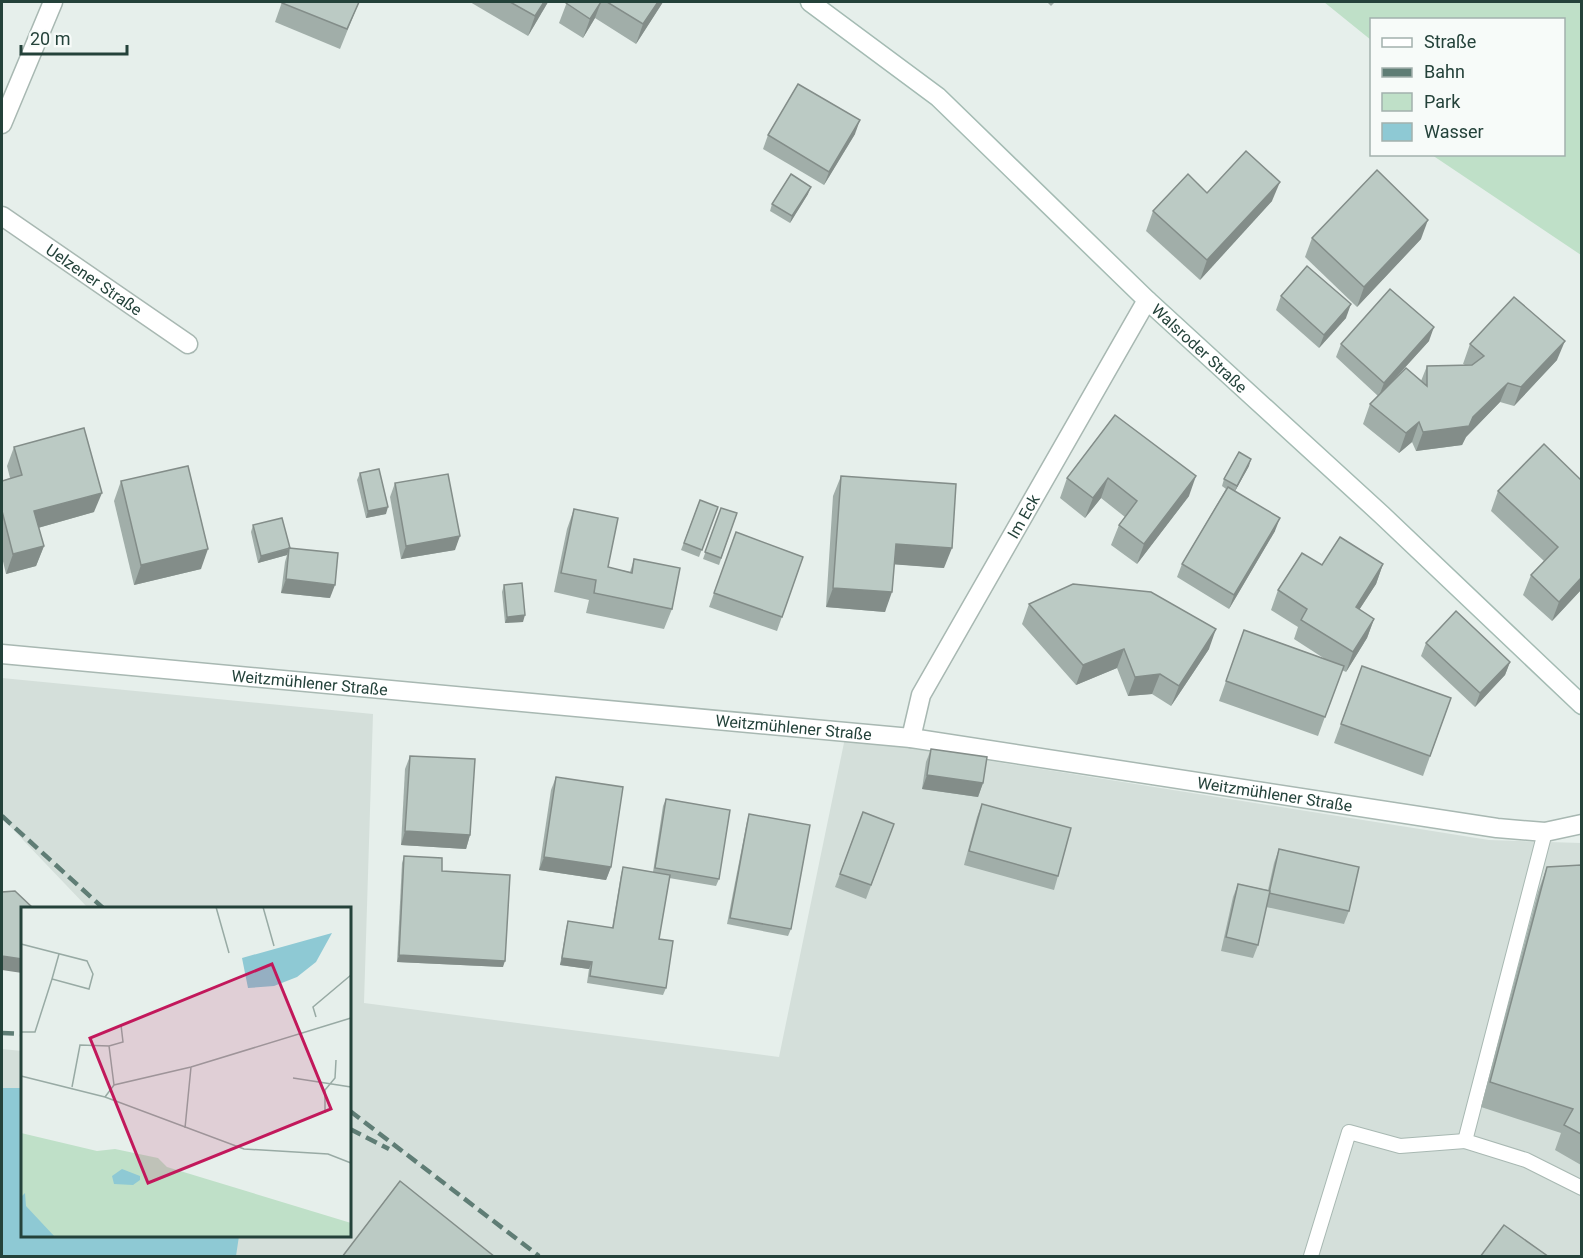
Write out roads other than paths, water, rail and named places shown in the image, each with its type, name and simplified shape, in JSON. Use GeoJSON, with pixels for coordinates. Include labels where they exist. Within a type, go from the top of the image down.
{"type":"FeatureCollection","features":[{"type":"Feature","properties":{"kind":"street"},"geometry":{"type":"LineString","coordinates":[[2,124],[53,2]]}},
{"type":"Feature","properties":{"kind":"street","name":"Walsroder Straße"},"geometry":{"type":"LineString","coordinates":[[810,2],[938,97],[1147,300],[1382,515],[1581,705]]}},
{"type":"Feature","properties":{"kind":"street","name":"Uelzener Straße"},"geometry":{"type":"LineString","coordinates":[[2,216],[188,344]]}},
{"type":"Feature","properties":{"kind":"street","name":"Im Eck"},"geometry":{"type":"LineString","coordinates":[[911,738],[921,695],[1147,300]]}},
{"type":"Feature","properties":{"kind":"street","name":"Weitzmühlener Straße"},"geometry":{"type":"LineString","coordinates":[[2,654],[911,738],[1497,828],[1545,832],[1581,824]]}},
{"type":"Feature","properties":{"kind":"lane"},"geometry":{"type":"LineString","coordinates":[[1465,1141],[1545,832]]}},
{"type":"Feature","properties":{"kind":"lane"},"geometry":{"type":"LineString","coordinates":[[1311,1257],[1349,1132],[1400,1146],[1465,1141],[1526,1160],[1581,1188]]}},
{"type":"Feature","properties":{"kind":"water"},"geometry":{"type":"Polygon","coordinates":[[[2,1088],[21,1088],[21,1237],[239,1237],[236,1256],[2,1256],[2,1088]]]}},
{"type":"Feature","properties":{"kind":"railway"},"geometry":{"type":"LineString","coordinates":[[2,816],[102,907]]}},
{"type":"Feature","properties":{"kind":"railway"},"geometry":{"type":"LineString","coordinates":[[2,1033],[21,1034]]}},
{"type":"Feature","properties":{"kind":"railway"},"geometry":{"type":"LineString","coordinates":[[351,1112],[539,1256]]}},
{"type":"Feature","properties":{"kind":"railway"},"geometry":{"type":"LineString","coordinates":[[351,1130],[389,1149]]}}]}
